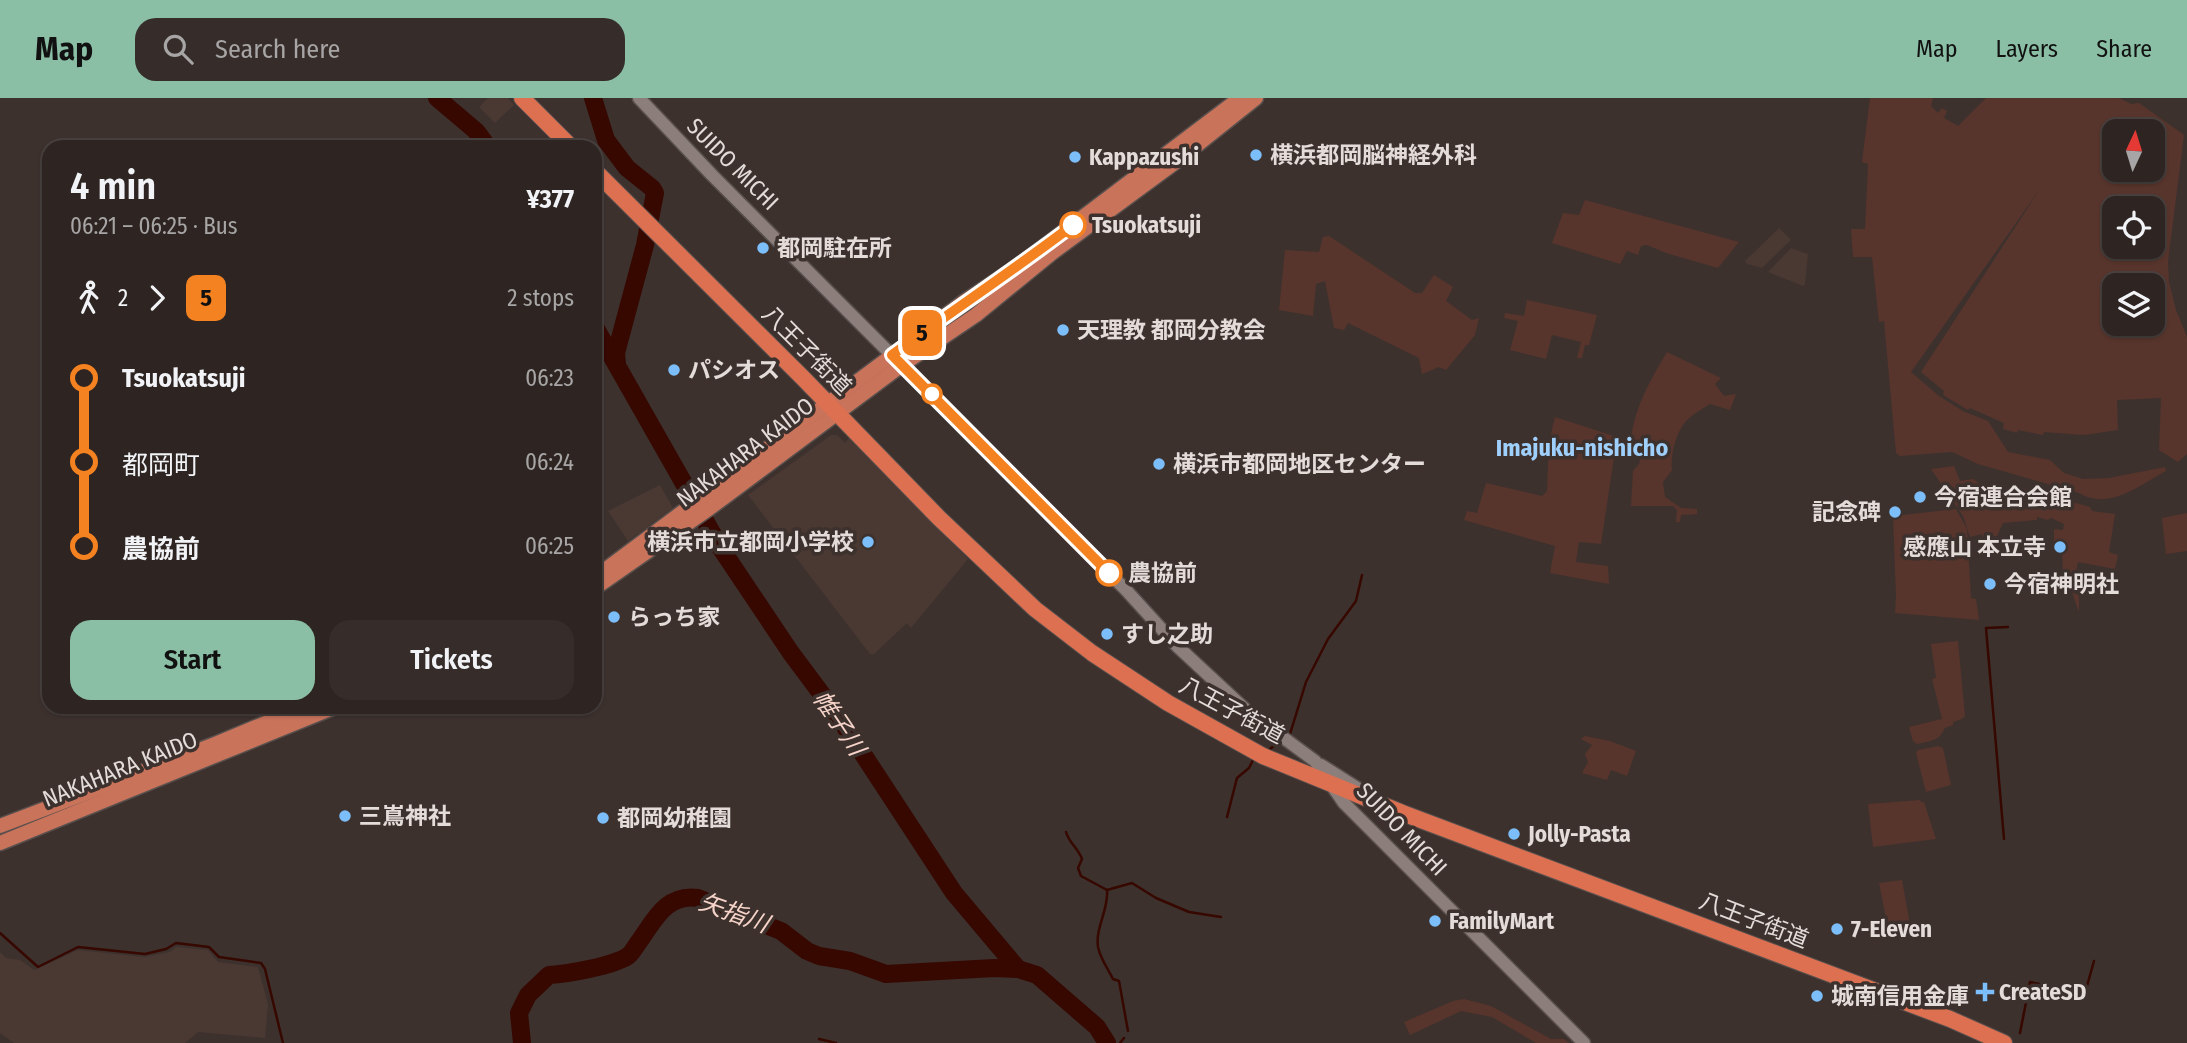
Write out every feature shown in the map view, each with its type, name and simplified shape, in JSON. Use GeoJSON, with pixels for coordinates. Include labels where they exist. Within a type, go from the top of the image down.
{"type":"FeatureCollection","features":[{"type":"Feature","properties":{"kind":"highway"},"geometry":{"type":"LineString","coordinates":[[522,98],[564,140]]}},
{"type":"Feature","properties":{"kind":"highway","name":"八王子街道"},"geometry":{"type":"LineString","coordinates":[[602,178],[939,518],[1035,609],[1091,653],[1168,703],[1264,756],[1385,806],[1809,965],[2004,1043]]}},
{"type":"Feature","properties":{"kind":"main road","name":"NAKAHARA KAIDO"},"geometry":{"type":"LineString","coordinates":[[602,571],[706,503],[897,360],[965,301],[1017,267],[1240,98]]}},
{"type":"Feature","properties":{"kind":"main road","name":"NAKAHARA KAIDO"},"geometry":{"type":"LineString","coordinates":[[897,360],[976,315],[1043,260],[1256,98]]}},
{"type":"Feature","properties":{"kind":"main road","name":"NAKAHARA KAIDO"},"geometry":{"type":"LineString","coordinates":[[602,583],[689,515]]}},
{"type":"Feature","properties":{"kind":"main road","name":"NAKAHARA KAIDO"},"geometry":{"type":"LineString","coordinates":[[0,826],[287,714]]}},
{"type":"Feature","properties":{"kind":"main road","name":"NAKAHARA KAIDO"},"geometry":{"type":"LineString","coordinates":[[0,843],[318,714]]}},
{"type":"Feature","properties":{"kind":"street","name":"SUIDO MICHI"},"geometry":{"type":"LineString","coordinates":[[639,98],[1126,590],[1177,646],[1247,711],[1315,761],[1343,803],[1584,1043]]}},
{"type":"Feature","properties":{"kind":"street"},"geometry":{"type":"LineString","coordinates":[[1315,761],[1385,806]]}},
{"type":"Feature","properties":{"kind":"shaded area"},"geometry":{"type":"Polygon","coordinates":[[[488,98],[508,98],[514,105],[495,123],[479,107],[488,98]]]}},
{"type":"Feature","properties":{"kind":"shaded area"},"geometry":{"type":"Polygon","coordinates":[[[1870,98],[1933,98],[1931,106],[1938,113],[1942,108],[1947,111],[1944,118],[1958,126],[1986,98],[2119,98],[2131,104],[2139,103],[2162,119],[2102,119],[2102,182],[2165,182],[2165,121],[2184,135],[2168,261],[2169,282],[2176,310],[2187,337],[2187,454],[2178,462],[2159,450],[2161,398],[2117,400],[2118,430],[2084,435],[2044,432],[2043,435],[2018,430],[2017,433],[2003,429],[2004,423],[1970,408],[1968,410],[1943,395],[1944,391],[1921,372],[2040,189],[1911,372],[1939,396],[1963,411],[1988,421],[2008,452],[2050,460],[2064,473],[2083,479],[2109,478],[2165,467],[2166,471],[2124,494],[2102,499],[2090,498],[1978,464],[1952,452],[1900,456],[1896,453],[1884,321],[1879,322],[1872,257],[1853,257],[1851,229],[1865,229],[1868,164],[1862,162],[1870,98]]]}},
{"type":"Feature","properties":{"kind":"shaded area"},"geometry":{"type":"Polygon","coordinates":[[[1585,200],[1739,242],[1718,268],[1647,245],[1641,246],[1638,255],[1627,251],[1620,264],[1552,243],[1563,213],[1579,215],[1585,200]]]}},
{"type":"Feature","properties":{"kind":"shaded area"},"geometry":{"type":"Polygon","coordinates":[[[1779,228],[1791,240],[1762,268],[1747,264],[1745,261],[1779,228]]]}},
{"type":"Feature","properties":{"kind":"shaded area"},"geometry":{"type":"Polygon","coordinates":[[[1329,236],[1415,293],[1422,293],[1434,275],[1453,287],[1446,301],[1472,320],[1479,318],[1475,335],[1446,370],[1439,367],[1422,374],[1419,358],[1348,323],[1344,330],[1334,328],[1325,281],[1316,284],[1313,316],[1279,310],[1285,250],[1319,252],[1323,237],[1329,236]]]}},
{"type":"Feature","properties":{"kind":"shaded area"},"geometry":{"type":"Polygon","coordinates":[[[1791,248],[1808,254],[1803,286],[1768,272],[1791,248]]]}},
{"type":"Feature","properties":{"kind":"shaded area"},"geometry":{"type":"Polygon","coordinates":[[[1527,300],[1597,315],[1589,345],[1585,345],[1582,358],[1577,358],[1581,342],[1552,335],[1546,359],[1510,350],[1518,321],[1504,318],[1505,313],[1524,316],[1527,300]]]}},
{"type":"Feature","properties":{"kind":"shaded area"},"geometry":{"type":"Polygon","coordinates":[[[1667,352],[1721,378],[1715,384],[1724,396],[1736,394],[1730,410],[1710,404],[1689,418],[1679,431],[1673,451],[1672,470],[1663,482],[1665,497],[1681,508],[1697,509],[1697,514],[1681,515],[1680,522],[1676,522],[1677,510],[1673,506],[1631,506],[1633,471],[1639,464],[1644,442],[1631,439],[1633,427],[1644,393],[1667,352]]]}},
{"type":"Feature","properties":{"kind":"shaded area"},"geometry":{"type":"Polygon","coordinates":[[[1555,417],[1617,437],[1601,544],[1579,542],[1576,562],[1608,566],[1609,584],[1550,573],[1555,546],[1464,520],[1467,511],[1477,513],[1486,483],[1542,496],[1547,491],[1549,442],[1555,417]]]}},
{"type":"Feature","properties":{"kind":"shaded area","name":"横浜市立都岡小学校"},"geometry":{"type":"Polygon","coordinates":[[[831,435],[837,435],[845,443],[849,438],[968,559],[911,628],[907,623],[874,654],[870,654],[748,495],[831,435]]]}},
{"type":"Feature","properties":{"kind":"shaded area"},"geometry":{"type":"Polygon","coordinates":[[[1954,466],[1960,481],[1973,479],[1992,494],[2008,493],[2012,485],[2090,507],[2092,511],[2115,514],[2109,552],[2118,555],[2115,569],[2078,562],[2074,582],[2079,584],[2079,612],[2069,584],[2063,577],[2062,545],[2054,545],[2054,529],[2063,530],[2064,524],[2051,518],[2048,520],[2037,517],[2037,520],[2003,523],[1997,536],[1983,538],[1982,534],[1970,537],[1963,516],[1931,469],[1954,466]]]}},
{"type":"Feature","properties":{"kind":"shaded area"},"geometry":{"type":"Polygon","coordinates":[[[660,485],[673,508],[628,541],[608,511],[660,485]]]}},
{"type":"Feature","properties":{"kind":"shaded area"},"geometry":{"type":"Polygon","coordinates":[[[1956,509],[1967,529],[1971,598],[1976,599],[1979,620],[1895,613],[1893,516],[1956,509]]]}},
{"type":"Feature","properties":{"kind":"shaded area"},"geometry":{"type":"Polygon","coordinates":[[[2187,513],[2187,551],[2166,554],[2162,518],[2187,513]]]}},
{"type":"Feature","properties":{"kind":"shaded area"},"geometry":{"type":"Polygon","coordinates":[[[1958,641],[1965,716],[1945,728],[1935,739],[1917,744],[1913,741],[1909,727],[1942,719],[1932,679],[1936,678],[1931,644],[1958,641]]]}},
{"type":"Feature","properties":{"kind":"shaded area"},"geometry":{"type":"Polygon","coordinates":[[[1585,736],[1610,741],[1636,751],[1627,776],[1611,770],[1607,780],[1582,773],[1588,762],[1585,754],[1592,745],[1581,739],[1585,736]]]}},
{"type":"Feature","properties":{"kind":"shaded area"},"geometry":{"type":"Polygon","coordinates":[[[1938,746],[1943,748],[1951,785],[1926,792],[1916,753],[1918,750],[1938,746]]]}},
{"type":"Feature","properties":{"kind":"shaded area"},"geometry":{"type":"Polygon","coordinates":[[[1920,800],[1924,802],[1936,839],[1873,847],[1868,804],[1920,800]]]}},
{"type":"Feature","properties":{"kind":"shaded area"},"geometry":{"type":"Polygon","coordinates":[[[1902,880],[1911,930],[1889,933],[1879,883],[1902,880]]]}},
{"type":"Feature","properties":{"kind":"shaded area"},"geometry":{"type":"Polygon","coordinates":[[[176,947],[208,950],[218,962],[258,967],[268,1004],[265,1038],[198,1032],[185,1043],[14,1043],[0,1033],[0,952],[6,958],[20,960],[34,970],[78,950],[144,957],[170,952],[176,947]]]}},
{"type":"Feature","properties":{"kind":"shaded area"},"geometry":{"type":"Polygon","coordinates":[[[1464,999],[1491,1006],[1551,1039],[1564,1039],[1569,1043],[1536,1043],[1492,1017],[1461,1011],[1410,1035],[1404,1022],[1464,999]]]}},
{"type":"Feature","properties":{"kind":"waterway"},"geometry":{"type":"LineString","coordinates":[[437,98],[483,140]]}},
{"type":"Feature","properties":{"kind":"waterway"},"geometry":{"type":"LineString","coordinates":[[593,98],[606,140],[627,168],[655,193],[645,245],[616,353],[617,365]]}},
{"type":"Feature","properties":{"kind":"waterway","name":"帷子川"},"geometry":{"type":"LineString","coordinates":[[602,339],[720,547],[791,653],[838,716],[954,893],[1018,969]]}},
{"type":"Feature","properties":{"kind":"waterway"},"geometry":{"type":"LineString","coordinates":[[1290,734],[1306,682],[1328,639],[1356,601],[1362,575]]}},
{"type":"Feature","properties":{"kind":"waterway"},"geometry":{"type":"LineString","coordinates":[[2004,839],[1986,628],[2008,627]]}},
{"type":"Feature","properties":{"kind":"waterway"},"geometry":{"type":"LineString","coordinates":[[1270,749],[1275,745]]}},
{"type":"Feature","properties":{"kind":"waterway"},"geometry":{"type":"LineString","coordinates":[[1227,817],[1237,778],[1249,768],[1253,760]]}},
{"type":"Feature","properties":{"kind":"waterway"},"geometry":{"type":"LineString","coordinates":[[1066,832],[1082,859],[1078,868],[1081,876],[1107,890],[1098,933],[1098,947],[1113,979],[1119,981],[1128,1031]]}},
{"type":"Feature","properties":{"kind":"waterway"},"geometry":{"type":"LineString","coordinates":[[1107,890],[1132,883],[1156,898],[1189,912],[1221,917]]}},
{"type":"Feature","properties":{"kind":"waterway","name":"矢指川"},"geometry":{"type":"LineString","coordinates":[[522,1043],[519,1013],[528,995],[549,975],[621,960],[632,952],[662,910],[677,900],[687,898],[698,898],[781,931],[807,951],[819,956],[850,961],[886,974],[994,968],[1018,969],[1037,975],[1097,1027],[1107,1043]]}},
{"type":"Feature","properties":{"kind":"waterway","name":"矢指川"},"geometry":{"type":"LineString","coordinates":[[0,933],[38,967],[78,947],[145,954],[166,949],[176,943],[209,947],[219,957],[261,963],[265,969],[283,1043]]}},
{"type":"Feature","properties":{"kind":"waterway"},"geometry":{"type":"LineString","coordinates":[[2020,1033],[2030,982],[2085,993],[2094,961]]}},
{"type":"Feature","properties":{"kind":"waterway"},"geometry":{"type":"LineString","coordinates":[[1120,1043],[1124,1038]]}},
{"type":"Feature","properties":{"kind":"waterway"},"geometry":{"type":"LineString","coordinates":[[819,1039],[836,1043]]}},
{"type":"Feature","properties":{"kind":"bus line","name":"5"},"geometry":{"type":"LineString","coordinates":[[1073,225],[892,355],[1109,573]]}},
{"type":"Feature","properties":{"kind":"place","name":"横浜都岡脳神経外科"},"geometry":{"type":"Point","coordinates":[1256,155]}},
{"type":"Feature","properties":{"kind":"place","name":"Kappazushi"},"geometry":{"type":"Point","coordinates":[1075,157]}},
{"type":"Feature","properties":{"kind":"place","name":"Tsuokatsuji"},"geometry":{"type":"Point","coordinates":[1073,225]}},
{"type":"Feature","properties":{"kind":"place","name":"都岡駐在所"},"geometry":{"type":"Point","coordinates":[763,248]}},
{"type":"Feature","properties":{"kind":"place","name":"天理教 都岡分教会"},"geometry":{"type":"Point","coordinates":[1063,330]}},
{"type":"Feature","properties":{"kind":"place","name":"パシオス"},"geometry":{"type":"Point","coordinates":[674,370]}},
{"type":"Feature","properties":{"kind":"place","name":"横浜市都岡地区センター"},"geometry":{"type":"Point","coordinates":[1159,464]}},
{"type":"Feature","properties":{"kind":"place","name":"今宿連合会館"},"geometry":{"type":"Point","coordinates":[1920,497]}},
{"type":"Feature","properties":{"kind":"place","name":"記念碑"},"geometry":{"type":"Point","coordinates":[1895,512]}},
{"type":"Feature","properties":{"kind":"place","name":"横浜市立都岡小学校"},"geometry":{"type":"Point","coordinates":[868,542]}},
{"type":"Feature","properties":{"kind":"place","name":"感應山 本立寺"},"geometry":{"type":"Point","coordinates":[2060,547]}},
{"type":"Feature","properties":{"kind":"place","name":"農協前"},"geometry":{"type":"Point","coordinates":[1109,573]}},
{"type":"Feature","properties":{"kind":"place","name":"今宿神明社"},"geometry":{"type":"Point","coordinates":[1990,584]}},
{"type":"Feature","properties":{"kind":"place","name":"らっち家"},"geometry":{"type":"Point","coordinates":[614,617]}},
{"type":"Feature","properties":{"kind":"place","name":"すし之助"},"geometry":{"type":"Point","coordinates":[1107,634]}},
{"type":"Feature","properties":{"kind":"place","name":"三嶌神社"},"geometry":{"type":"Point","coordinates":[345,816]}},
{"type":"Feature","properties":{"kind":"place","name":"都岡幼稚園"},"geometry":{"type":"Point","coordinates":[603,818]}},
{"type":"Feature","properties":{"kind":"place","name":"Jolly-Pasta"},"geometry":{"type":"Point","coordinates":[1514,834]}},
{"type":"Feature","properties":{"kind":"place","name":"FamilyMart"},"geometry":{"type":"Point","coordinates":[1435,921]}},
{"type":"Feature","properties":{"kind":"place","name":"7-Eleven"},"geometry":{"type":"Point","coordinates":[1837,929]}},
{"type":"Feature","properties":{"kind":"place","name":"CreateSD"},"geometry":{"type":"Point","coordinates":[1985,992]}},
{"type":"Feature","properties":{"kind":"place","name":"城南信用金庫"},"geometry":{"type":"Point","coordinates":[1817,996]}},
{"type":"Feature","properties":{"kind":"district","name":"Imajuku-nishicho"},"geometry":{"type":"Point","coordinates":[1582,448]}}]}
